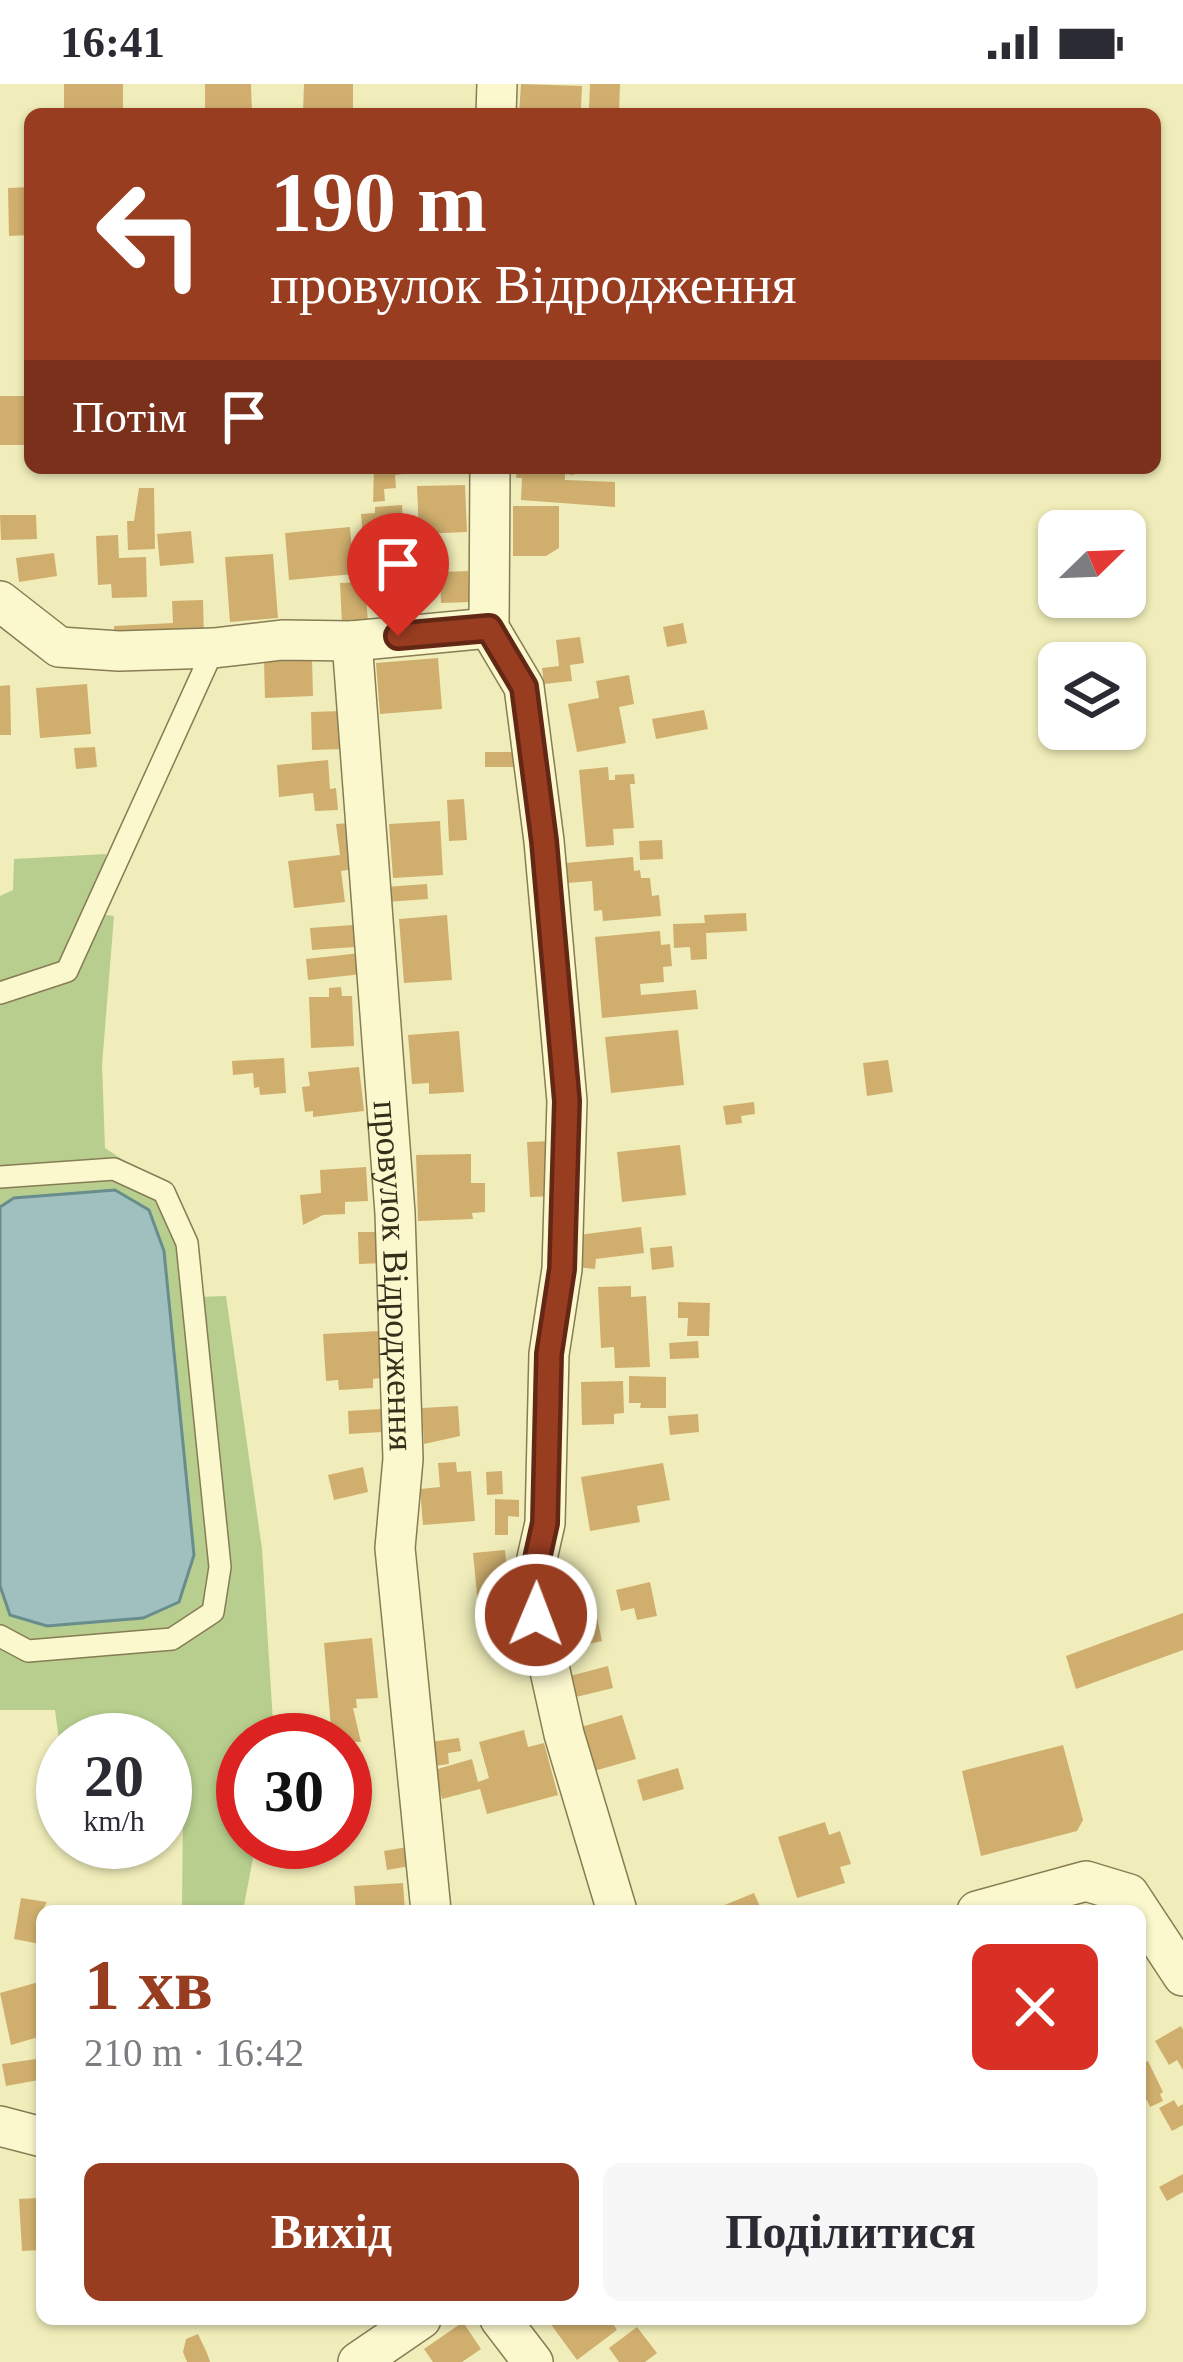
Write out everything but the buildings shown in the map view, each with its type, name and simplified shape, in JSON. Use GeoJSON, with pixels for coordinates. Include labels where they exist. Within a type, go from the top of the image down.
{"type":"FeatureCollection","features":[{"type":"Feature","properties":{"kind":"street"},"geometry":{"type":"LineString","coordinates":[[490,474],[489,628],[524,687],[544,841],[567,1101],[562,1269],[549,1354],[545,1523],[531,1586],[564,1734],[615,1905]]}},
{"type":"Feature","properties":{"kind":"street"},"geometry":{"type":"LineString","coordinates":[[0,601],[59,647],[119,651],[214,649],[282,640],[352,640],[489,628]]}},
{"type":"Feature","properties":{"kind":"street","name":"провулок Відродження"},"geometry":{"type":"LineString","coordinates":[[352,640],[395,1213],[403,1459],[395,1548],[430,1905]]}},
{"type":"Feature","properties":{"kind":"street"},"geometry":{"type":"LineString","coordinates":[[999,1905],[1086,1881],[1129,1894],[1136,1905]]}},
{"type":"Feature","properties":{"kind":"street"},"geometry":{"type":"LineString","coordinates":[[1146,1920],[1183,1976]]}},
{"type":"Feature","properties":{"kind":"street"},"geometry":{"type":"LineString","coordinates":[[0,2126],[36,2135]]}},
{"type":"Feature","properties":{"kind":"street"},"geometry":{"type":"LineString","coordinates":[[358,2362],[412,2325]]}},
{"type":"Feature","properties":{"kind":"street"},"geometry":{"type":"LineString","coordinates":[[505,2325],[533,2362]]}},
{"type":"Feature","properties":{"kind":"lane"},"geometry":{"type":"LineString","coordinates":[[0,993],[68,971],[214,649]]}},
{"type":"Feature","properties":{"kind":"lane"},"geometry":{"type":"LineString","coordinates":[[0,1177],[114,1168],[164,1192],[187,1243],[220,1567],[213,1612],[172,1639],[28,1651],[0,1636]]}},
{"type":"Feature","properties":{"kind":"green space"},"geometry":{"type":"Polygon","coordinates":[[[106,854],[97,914],[114,916],[102,1065],[105,1148],[170,1191],[198,1297],[226,1296],[262,1549],[272,1713],[216,1713],[216,1869],[251,1869],[244,1905],[182,1905],[182,1869],[192,1869],[192,1713],[0,1710],[0,896],[13,890],[14,859],[106,854]]]}},
{"type":"Feature","properties":{"kind":"water"},"geometry":{"type":"Polygon","coordinates":[[[115,1190],[149,1210],[164,1251],[194,1555],[179,1602],[143,1618],[47,1626],[10,1615],[0,1586],[0,1207],[14,1198],[115,1190]]]}},
{"type":"Feature","properties":{"kind":"route"},"geometry":{"type":"LineString","coordinates":[[398,636],[489,628],[524,687],[544,841],[567,1101],[562,1269],[549,1354],[545,1523],[531,1586],[536,1615]]}}]}
